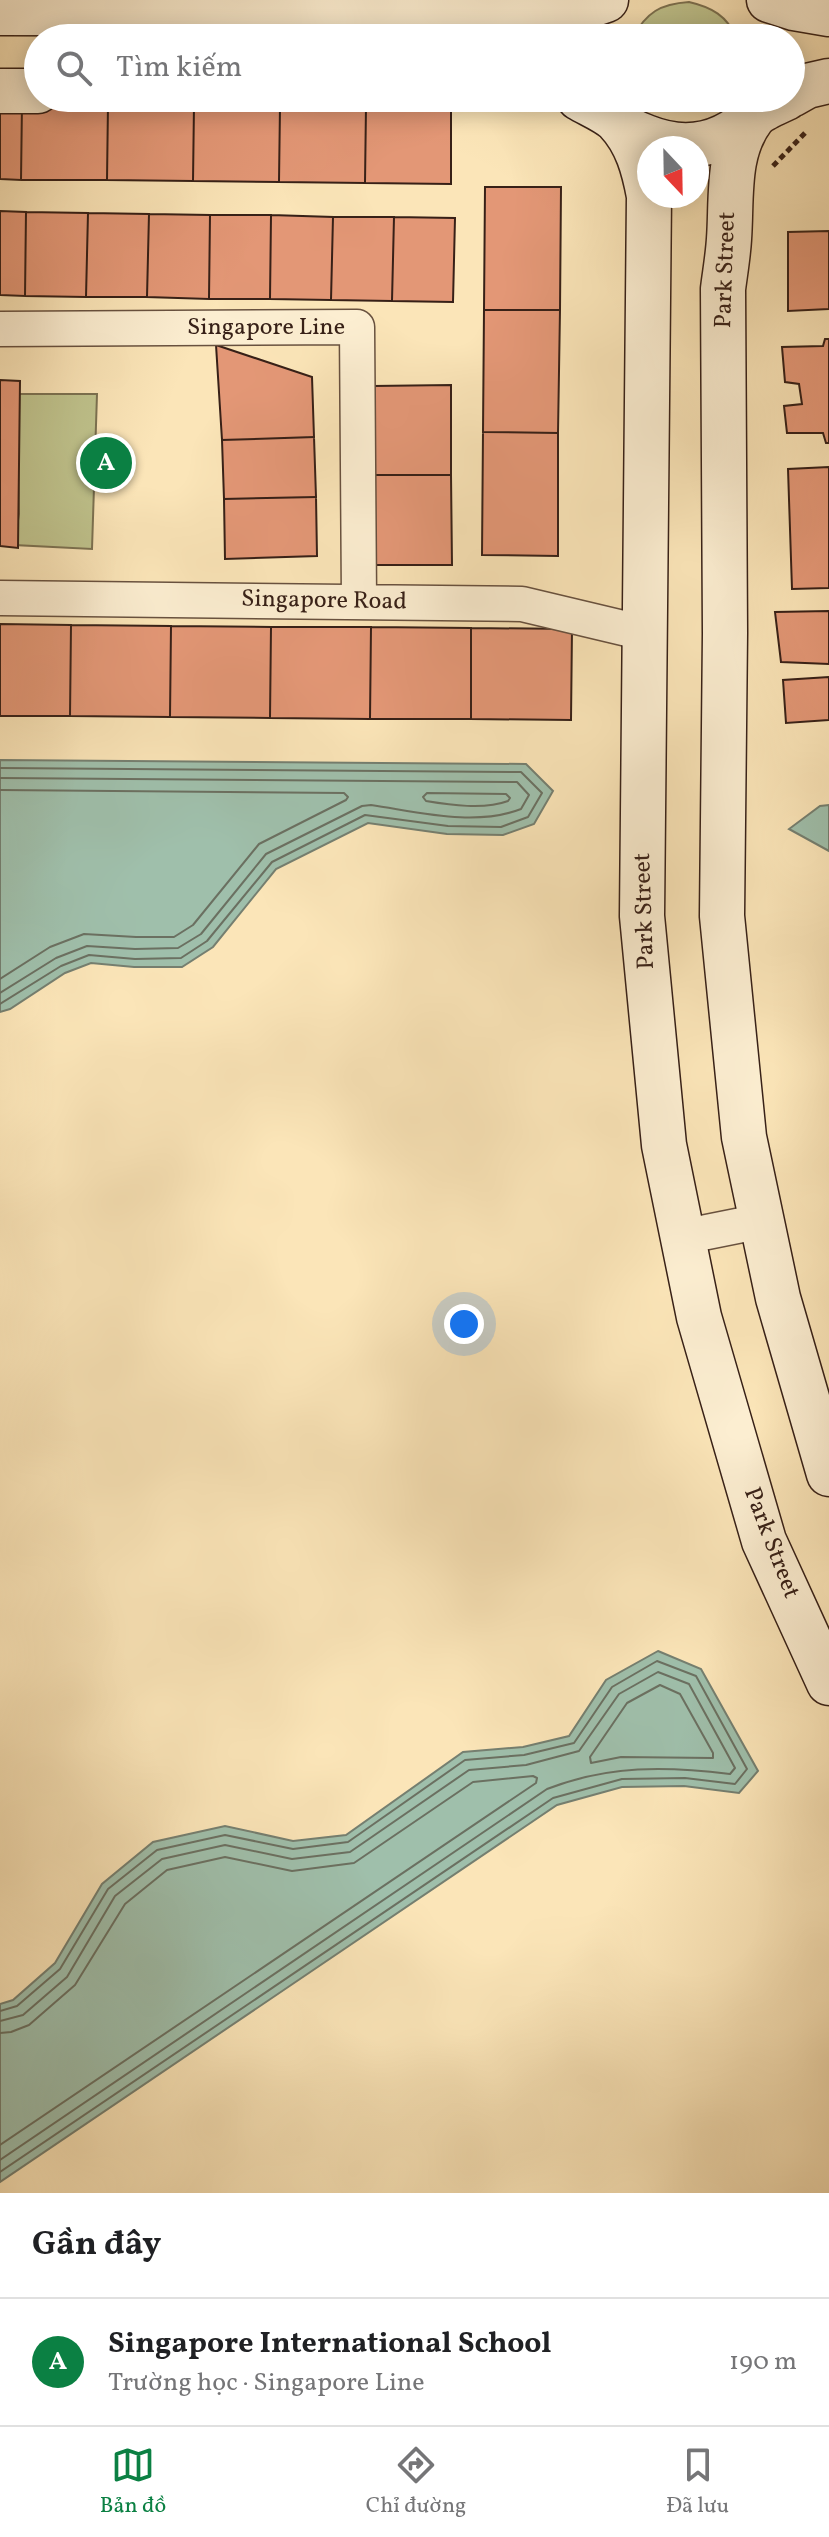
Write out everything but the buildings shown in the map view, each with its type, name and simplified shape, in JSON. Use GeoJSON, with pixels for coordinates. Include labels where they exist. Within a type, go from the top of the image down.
{"type":"FeatureCollection","features":[{"type":"Feature","properties":{"kind":"street"},"geometry":{"type":"LineString","coordinates":[[0,13],[176,7],[556,14],[608,0]]}},
{"type":"Feature","properties":{"kind":"street"},"geometry":{"type":"LineString","coordinates":[[597,24],[608,0]]}},
{"type":"Feature","properties":{"kind":"street"},"geometry":{"type":"LineString","coordinates":[[761,0],[773,24]]}},
{"type":"Feature","properties":{"kind":"street"},"geometry":{"type":"LineString","coordinates":[[769,0],[829,14]]}},
{"type":"Feature","properties":{"kind":"street"},"geometry":{"type":"LineString","coordinates":[[805,87],[829,81]]}},
{"type":"Feature","properties":{"kind":"street"},"geometry":{"type":"LineString","coordinates":[[0,91],[24,91]]}},
{"type":"Feature","properties":{"kind":"street","name":"Park Street"},"geometry":{"type":"LineString","coordinates":[[612,112],[636,149],[649,196],[642,916],[664,1145],[699,1317],[764,1541],[829,1683]]}},
{"type":"Feature","properties":{"kind":"street"},"geometry":{"type":"LineString","coordinates":[[613,112],[639,134],[662,143],[686,146],[711,143],[735,132],[761,112]]}},
{"type":"Feature","properties":{"kind":"street","name":"Park Street"},"geometry":{"type":"LineString","coordinates":[[766,112],[738,145],[731,177],[729,239],[723,289],[725,633],[722,916],[744,1137],[778,1298],[829,1474]]}},
{"type":"Feature","properties":{"kind":"street","name":"Singapore Line"},"geometry":{"type":"LineString","coordinates":[[0,329],[357,327],[359,600]]}},
{"type":"Feature","properties":{"kind":"street","name":"Singapore Road"},"geometry":{"type":"LineString","coordinates":[[0,598],[522,604],[644,633]]}},
{"type":"Feature","properties":{"kind":"street"},"geometry":{"type":"LineString","coordinates":[[682,1237],[762,1221]]}},
{"type":"Feature","properties":{"kind":"green space"},"geometry":{"type":"Polygon","coordinates":[[[689,2],[718,14],[728,24],[642,24],[655,11],[689,2]]]}},
{"type":"Feature","properties":{"kind":"green space"},"geometry":{"type":"Polygon","coordinates":[[[17,394],[97,394],[92,549],[14,545],[19,514],[17,394]]]}},
{"type":"Feature","properties":{"kind":"water"},"geometry":{"type":"Polygon","coordinates":[[[0,760],[526,764],[553,791],[534,824],[503,835],[447,834],[368,823],[276,869],[213,947],[182,967],[91,963],[65,973],[10,1009],[0,1012],[0,760]]]}},
{"type":"Feature","properties":{"kind":"water"},"geometry":{"type":"Polygon","coordinates":[[[829,805],[829,851],[789,829],[820,806],[829,805]]]}},
{"type":"Feature","properties":{"kind":"water"},"geometry":{"type":"Polygon","coordinates":[[[658,1651],[701,1669],[758,1771],[739,1793],[684,1786],[622,1787],[557,1805],[0,2182],[0,2004],[13,2000],[55,1963],[102,1884],[153,1842],[225,1826],[293,1841],[346,1835],[463,1752],[523,1747],[569,1736],[606,1680],[658,1651]]]}},
{"type":"Feature","properties":{"kind":"place","name":"Singapore International School"},"geometry":{"type":"Point","coordinates":[106,463]}}]}
